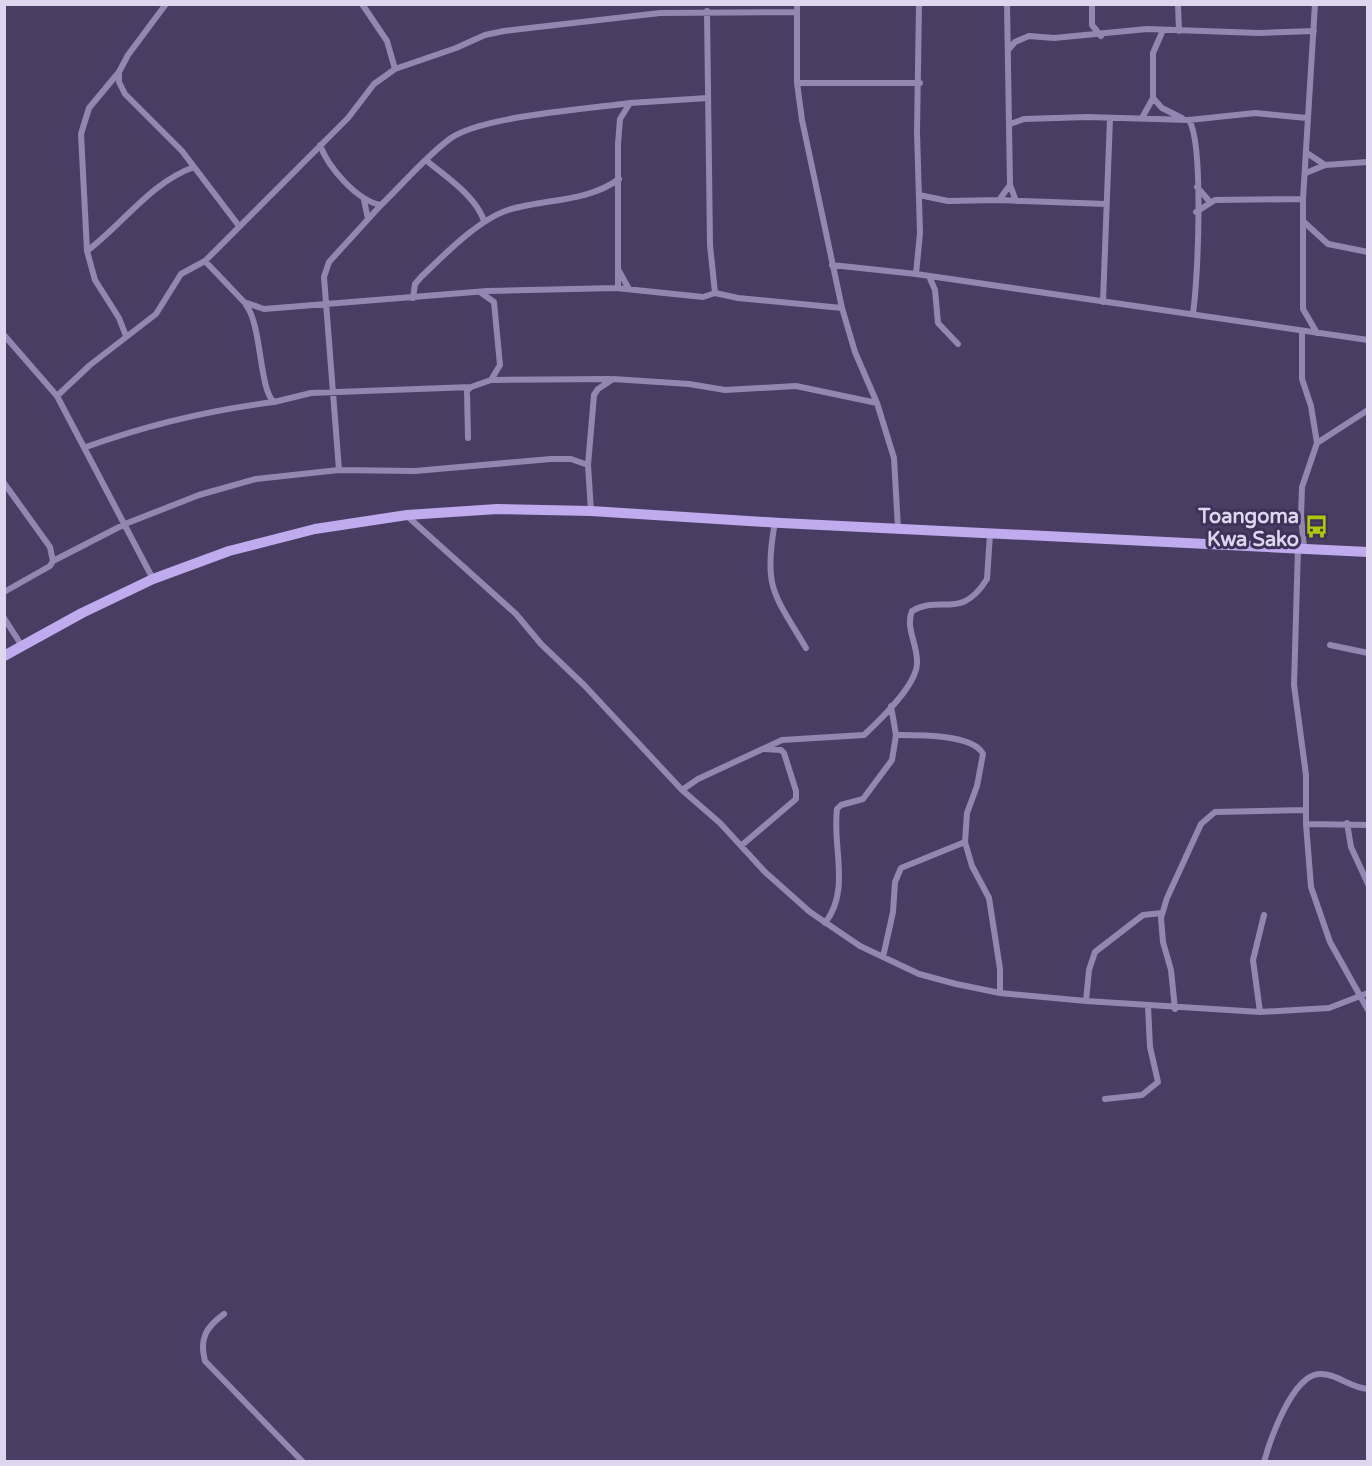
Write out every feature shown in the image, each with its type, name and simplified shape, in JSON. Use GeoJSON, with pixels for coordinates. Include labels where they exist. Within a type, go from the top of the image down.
{"type":"FeatureCollection","features":[{"type":"Feature","properties":{"kind":"main road"},"geometry":{"type":"LineString","coordinates":[[4,656],[81,613],[153,579],[275,538],[315,529],[407,515],[497,509],[591,511],[990,534],[1368,552]]}},
{"type":"Feature","properties":{"kind":"street"},"geometry":{"type":"LineString","coordinates":[[126,336],[119,318],[95,280],[87,251],[81,134],[85,114],[166,4]]}},
{"type":"Feature","properties":{"kind":"street"},"geometry":{"type":"LineString","coordinates":[[362,4],[387,41],[395,69]]}},
{"type":"Feature","properties":{"kind":"street"},"geometry":{"type":"LineString","coordinates":[[916,274],[920,233],[917,132],[920,83],[920,4]]}},
{"type":"Feature","properties":{"kind":"street"},"geometry":{"type":"LineString","coordinates":[[1007,4],[1010,185],[1016,201]]}},
{"type":"Feature","properties":{"kind":"street"},"geometry":{"type":"LineString","coordinates":[[1092,4],[1092,25],[1101,36]]}},
{"type":"Feature","properties":{"kind":"street"},"geometry":{"type":"LineString","coordinates":[[1178,4],[1179,31]]}},
{"type":"Feature","properties":{"kind":"street"},"geometry":{"type":"LineString","coordinates":[[1315,4],[1303,198],[1303,309],[1317,333]]}},
{"type":"Feature","properties":{"kind":"street"},"geometry":{"type":"LineString","coordinates":[[57,396],[126,336],[156,314],[173,283],[182,274],[206,261],[348,118],[374,84],[395,69],[456,48],[485,35],[504,31],[660,13],[796,8],[797,83],[802,120],[842,308],[855,352],[878,403],[894,458],[898,528]]}},
{"type":"Feature","properties":{"kind":"street"},"geometry":{"type":"LineString","coordinates":[[707,11],[710,246],[715,293]]}},
{"type":"Feature","properties":{"kind":"street"},"geometry":{"type":"LineString","coordinates":[[1008,32],[1022,38],[1101,36],[1147,29],[1258,33],[1314,31]]}},
{"type":"Feature","properties":{"kind":"street"},"geometry":{"type":"LineString","coordinates":[[1142,118],[1153,98],[1153,53],[1163,30]]}},
{"type":"Feature","properties":{"kind":"street"},"geometry":{"type":"LineString","coordinates":[[1008,50],[1022,38]]}},
{"type":"Feature","properties":{"kind":"street"},"geometry":{"type":"LineString","coordinates":[[118,72],[119,82],[125,94],[152,119],[194,167],[239,226]]}},
{"type":"Feature","properties":{"kind":"street"},"geometry":{"type":"LineString","coordinates":[[797,83],[920,83]]}},
{"type":"Feature","properties":{"kind":"street"},"geometry":{"type":"LineString","coordinates":[[339,470],[325,306],[325,269],[381,205],[451,138],[473,128],[530,117],[630,103],[708,98]]}},
{"type":"Feature","properties":{"kind":"street"},"geometry":{"type":"LineString","coordinates":[[1153,98],[1162,108],[1187,120],[1195,136],[1197,188],[1193,313]]}},
{"type":"Feature","properties":{"kind":"street"},"geometry":{"type":"LineString","coordinates":[[618,288],[620,118],[630,103]]}},
{"type":"Feature","properties":{"kind":"street"},"geometry":{"type":"LineString","coordinates":[[1010,124],[1024,119],[1187,120],[1254,113],[1307,118]]}},
{"type":"Feature","properties":{"kind":"street"},"geometry":{"type":"LineString","coordinates":[[1103,302],[1108,227],[1106,204],[1110,118]]}},
{"type":"Feature","properties":{"kind":"street"},"geometry":{"type":"LineString","coordinates":[[320,145],[325,159],[364,200],[381,205]]}},
{"type":"Feature","properties":{"kind":"street"},"geometry":{"type":"LineString","coordinates":[[1307,153],[1325,165]]}},
{"type":"Feature","properties":{"kind":"street"},"geometry":{"type":"LineString","coordinates":[[308,157],[325,159]]}},
{"type":"Feature","properties":{"kind":"street"},"geometry":{"type":"LineString","coordinates":[[427,161],[460,188],[477,208],[484,221]]}},
{"type":"Feature","properties":{"kind":"street"},"geometry":{"type":"LineString","coordinates":[[1306,173],[1325,165],[1368,162]]}},
{"type":"Feature","properties":{"kind":"street"},"geometry":{"type":"LineString","coordinates":[[87,251],[122,223],[156,187],[178,173],[194,167]]}},
{"type":"Feature","properties":{"kind":"street"},"geometry":{"type":"LineString","coordinates":[[413,298],[415,284],[484,221],[508,210],[601,190],[619,179]]}},
{"type":"Feature","properties":{"kind":"street"},"geometry":{"type":"LineString","coordinates":[[999,200],[1010,185]]}},
{"type":"Feature","properties":{"kind":"street"},"geometry":{"type":"LineString","coordinates":[[1197,188],[1210,201]]}},
{"type":"Feature","properties":{"kind":"street"},"geometry":{"type":"LineString","coordinates":[[919,195],[948,201],[999,200],[1106,204]]}},
{"type":"Feature","properties":{"kind":"street"},"geometry":{"type":"LineString","coordinates":[[1196,212],[1210,201],[1303,198]]}},
{"type":"Feature","properties":{"kind":"street"},"geometry":{"type":"LineString","coordinates":[[364,200],[368,219]]}},
{"type":"Feature","properties":{"kind":"street"},"geometry":{"type":"LineString","coordinates":[[1304,222],[1328,244],[1368,252]]}},
{"type":"Feature","properties":{"kind":"street"},"geometry":{"type":"LineString","coordinates":[[206,261],[244,302],[255,322],[266,391],[274,402]]}},
{"type":"Feature","properties":{"kind":"street"},"geometry":{"type":"LineString","coordinates":[[832,265],[916,274],[1368,340]]}},
{"type":"Feature","properties":{"kind":"street"},"geometry":{"type":"LineString","coordinates":[[618,271],[629,289]]}},
{"type":"Feature","properties":{"kind":"street"},"geometry":{"type":"LineString","coordinates":[[929,276],[935,291],[938,322],[958,344]]}},
{"type":"Feature","properties":{"kind":"street"},"geometry":{"type":"LineString","coordinates":[[244,302],[264,309],[325,306],[479,292],[618,288],[689,297],[703,297],[715,293],[738,298],[842,308]]}},
{"type":"Feature","properties":{"kind":"street"},"geometry":{"type":"LineString","coordinates":[[479,292],[494,302],[500,365],[491,380]]}},
{"type":"Feature","properties":{"kind":"street"},"geometry":{"type":"LineString","coordinates":[[255,322],[264,309]]}},
{"type":"Feature","properties":{"kind":"street"},"geometry":{"type":"LineString","coordinates":[[1302,331],[1302,379],[1311,406],[1317,443],[1302,487],[1294,685],[1306,775],[1306,824],[1311,887],[1318,914],[1358,995],[1368,1010]]}},
{"type":"Feature","properties":{"kind":"street"},"geometry":{"type":"LineString","coordinates":[[4,335],[57,396],[86,447],[153,579]]}},
{"type":"Feature","properties":{"kind":"street"},"geometry":{"type":"LineString","coordinates":[[86,447],[139,428],[311,393],[334,394],[433,386],[471,387],[491,380],[613,379],[689,384],[725,390],[789,385],[878,403]]}},
{"type":"Feature","properties":{"kind":"street"},"geometry":{"type":"LineString","coordinates":[[591,511],[588,465],[594,395],[598,389],[613,379]]}},
{"type":"Feature","properties":{"kind":"street"},"geometry":{"type":"LineString","coordinates":[[468,438],[467,395],[471,387]]}},
{"type":"Feature","properties":{"kind":"street"},"geometry":{"type":"LineString","coordinates":[[1317,443],[1368,410]]}},
{"type":"Feature","properties":{"kind":"street"},"geometry":{"type":"LineString","coordinates":[[4,592],[50,566],[53,561],[125,524],[231,485],[256,479],[339,470],[415,471],[551,459],[571,459],[588,465]]}},
{"type":"Feature","properties":{"kind":"street"},"geometry":{"type":"LineString","coordinates":[[6,487],[50,547],[53,561]]}},
{"type":"Feature","properties":{"kind":"street"},"geometry":{"type":"LineString","coordinates":[[407,515],[516,614],[541,644],[584,685],[682,790],[742,845],[765,872],[825,923],[883,957],[919,974],[1000,993],[1175,1009],[1260,1012],[1329,1008],[1368,993]]}},
{"type":"Feature","properties":{"kind":"street"},"geometry":{"type":"LineString","coordinates":[[775,522],[769,565],[774,594],[786,618],[806,648]]}},
{"type":"Feature","properties":{"kind":"street"},"geometry":{"type":"LineString","coordinates":[[682,790],[698,780],[791,738],[864,735],[891,706],[916,670],[917,662],[910,624],[912,611],[928,605],[958,606],[984,585],[987,579],[990,534]]}},
{"type":"Feature","properties":{"kind":"street"},"geometry":{"type":"LineString","coordinates":[[4,618],[22,646]]}},
{"type":"Feature","properties":{"kind":"street"},"geometry":{"type":"LineString","coordinates":[[1330,645],[1368,653]]}},
{"type":"Feature","properties":{"kind":"street"},"geometry":{"type":"LineString","coordinates":[[825,923],[831,915],[838,888],[837,809],[865,797],[892,760],[896,735],[891,706]]}},
{"type":"Feature","properties":{"kind":"street"},"geometry":{"type":"LineString","coordinates":[[896,735],[952,739],[980,748],[983,765],[967,813],[966,842],[972,866],[989,898],[1000,969],[1000,993]]}},
{"type":"Feature","properties":{"kind":"street"},"geometry":{"type":"LineString","coordinates":[[742,845],[796,799],[796,791],[784,753],[781,750],[764,749]]}},
{"type":"Feature","properties":{"kind":"street"},"geometry":{"type":"LineString","coordinates":[[1175,1009],[1171,970],[1162,933],[1162,913],[1201,824],[1210,814],[1306,810]]}},
{"type":"Feature","properties":{"kind":"street"},"geometry":{"type":"LineString","coordinates":[[1347,823],[1351,847],[1368,884]]}},
{"type":"Feature","properties":{"kind":"street"},"geometry":{"type":"LineString","coordinates":[[1306,824],[1368,825]]}},
{"type":"Feature","properties":{"kind":"street"},"geometry":{"type":"LineString","coordinates":[[883,957],[893,912],[895,882],[901,868],[966,842]]}},
{"type":"Feature","properties":{"kind":"street"},"geometry":{"type":"LineString","coordinates":[[1086,1001],[1089,970],[1095,952],[1143,915],[1162,913]]}},
{"type":"Feature","properties":{"kind":"street"},"geometry":{"type":"LineString","coordinates":[[1260,1012],[1253,960],[1264,915]]}},
{"type":"Feature","properties":{"kind":"street"},"geometry":{"type":"LineString","coordinates":[[1106,1099],[1142,1095],[1158,1082],[1150,1047],[1148,1006]]}},
{"type":"Feature","properties":{"kind":"street"},"geometry":{"type":"LineString","coordinates":[[224,1314],[207,1329],[201,1342],[205,1361],[303,1461]]}},
{"type":"Feature","properties":{"kind":"street"},"geometry":{"type":"LineString","coordinates":[[1264,1461],[1278,1417],[1309,1378],[1318,1374],[1325,1375],[1352,1386],[1368,1389]]}},
{"type":"Feature","properties":{"kind":"place","name":"Toangoma Kwa Sako"},"geometry":{"type":"Point","coordinates":[1317,527]}}]}
